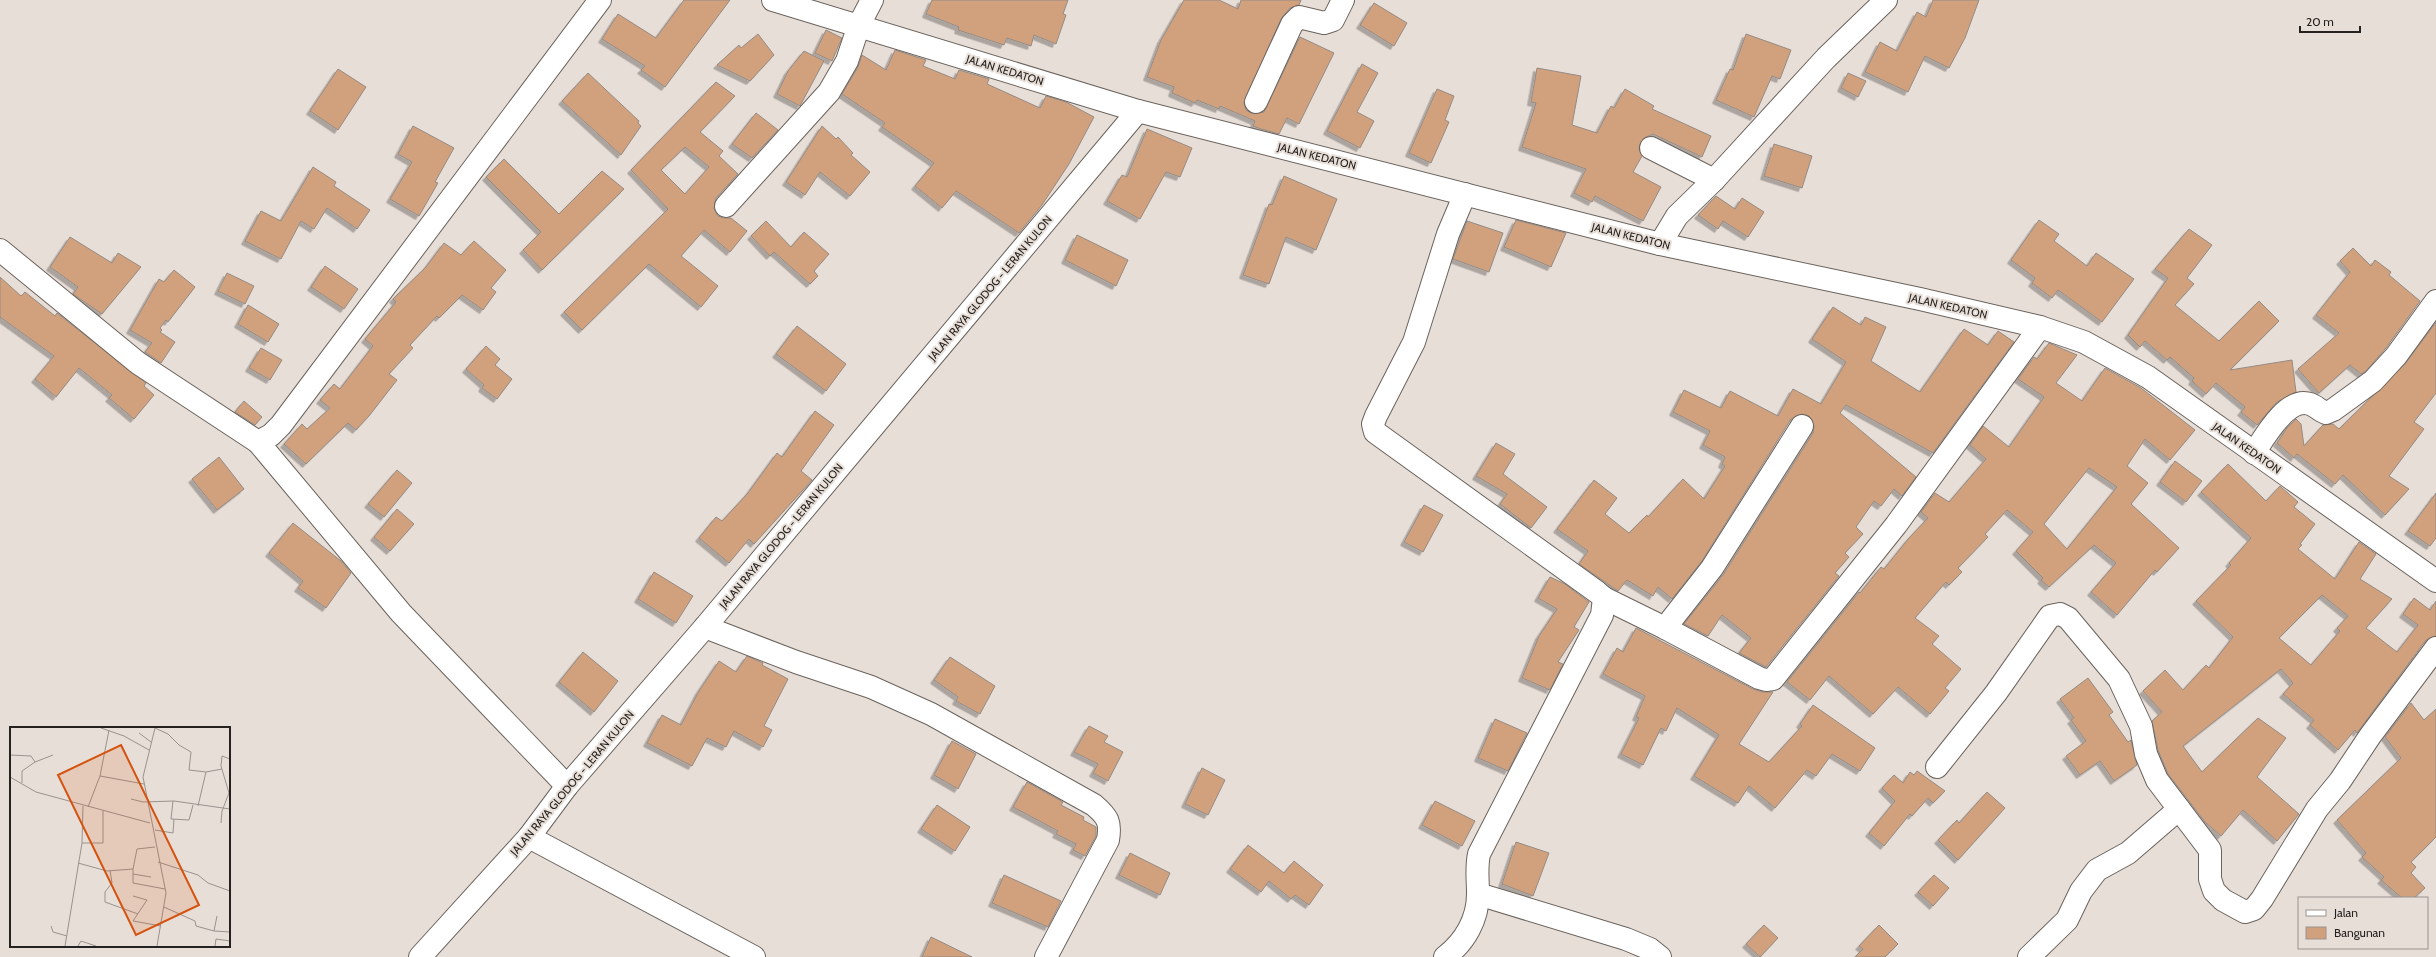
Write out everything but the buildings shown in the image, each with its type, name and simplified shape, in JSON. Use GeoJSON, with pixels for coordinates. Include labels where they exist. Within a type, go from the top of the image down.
{"type":"FeatureCollection","features":[{"type":"Feature","properties":{"kind":"street"},"geometry":{"type":"LineString","coordinates":[[258,442],[271,435],[280,426],[600,0]]}},
{"type":"Feature","properties":{"kind":"street","name":"JALAN KEDATON"},"geometry":{"type":"LineString","coordinates":[[773,0],[859,25],[1138,112],[1660,244],[1920,299],[2040,328],[2084,342],[2148,377],[2436,581]]}},
{"type":"Feature","properties":{"kind":"street"},"geometry":{"type":"LineString","coordinates":[[726,206],[829,92],[847,61],[859,25],[872,0]]}},
{"type":"Feature","properties":{"kind":"street"},"geometry":{"type":"LineString","coordinates":[[1256,102],[1292,24],[1299,17],[1324,23],[1333,20],[1343,0]]}},
{"type":"Feature","properties":{"kind":"street"},"geometry":{"type":"LineString","coordinates":[[1660,244],[1677,216],[1714,180],[1826,58],[1886,0]]}},
{"type":"Feature","properties":{"kind":"street","name":"JALAN RAYA GLODOG - LERAN KULON"},"geometry":{"type":"LineString","coordinates":[[420,957],[528,837],[567,786],[705,627],[1138,112]]}},
{"type":"Feature","properties":{"kind":"street"},"geometry":{"type":"LineString","coordinates":[[1651,148],[1714,180]]}},
{"type":"Feature","properties":{"kind":"street"},"geometry":{"type":"LineString","coordinates":[[1465,194],[1446,241],[1414,342],[1376,416],[1373,424],[1374,432],[1604,598],[1665,628],[1759,678],[1766,680],[1773,679],[1896,525],[2040,328]]}},
{"type":"Feature","properties":{"kind":"street"},"geometry":{"type":"LineString","coordinates":[[0,250],[138,363],[258,442],[401,613],[567,786]]}},
{"type":"Feature","properties":{"kind":"street"},"geometry":{"type":"LineString","coordinates":[[2254,453],[2274,422],[2290,408],[2303,403],[2311,404],[2326,413],[2333,410],[2373,381],[2396,356],[2436,301]]}},
{"type":"Feature","properties":{"kind":"street"},"geometry":{"type":"LineString","coordinates":[[1665,628],[1712,568],[1802,426]]}},
{"type":"Feature","properties":{"kind":"street"},"geometry":{"type":"LineString","coordinates":[[1445,957],[1459,946],[1468,933],[1475,914],[1478,894],[1476,869],[1479,854],[1602,615],[1604,598]]}},
{"type":"Feature","properties":{"kind":"street"},"geometry":{"type":"LineString","coordinates":[[1938,766],[1996,694],[2050,616],[2060,614],[2068,618],[2119,679],[2141,726],[2146,754],[2157,780],[2210,850],[2210,879],[2214,891],[2236,909],[2244,912],[2254,909],[2291,853],[2317,809],[2340,781],[2370,736],[2436,648]]}},
{"type":"Feature","properties":{"kind":"street"},"geometry":{"type":"LineString","coordinates":[[705,627],[796,662],[871,687],[931,714],[1094,804],[1104,814],[1110,826],[1108,840],[1046,957]]}},
{"type":"Feature","properties":{"kind":"street"},"geometry":{"type":"LineString","coordinates":[[2029,957],[2067,920],[2081,892],[2097,870],[2128,853],[2179,808]]}},
{"type":"Feature","properties":{"kind":"street"},"geometry":{"type":"LineString","coordinates":[[528,837],[754,957]]}},
{"type":"Feature","properties":{"kind":"street"},"geometry":{"type":"LineString","coordinates":[[1478,894],[1626,938],[1650,949],[1660,957]]}}]}
